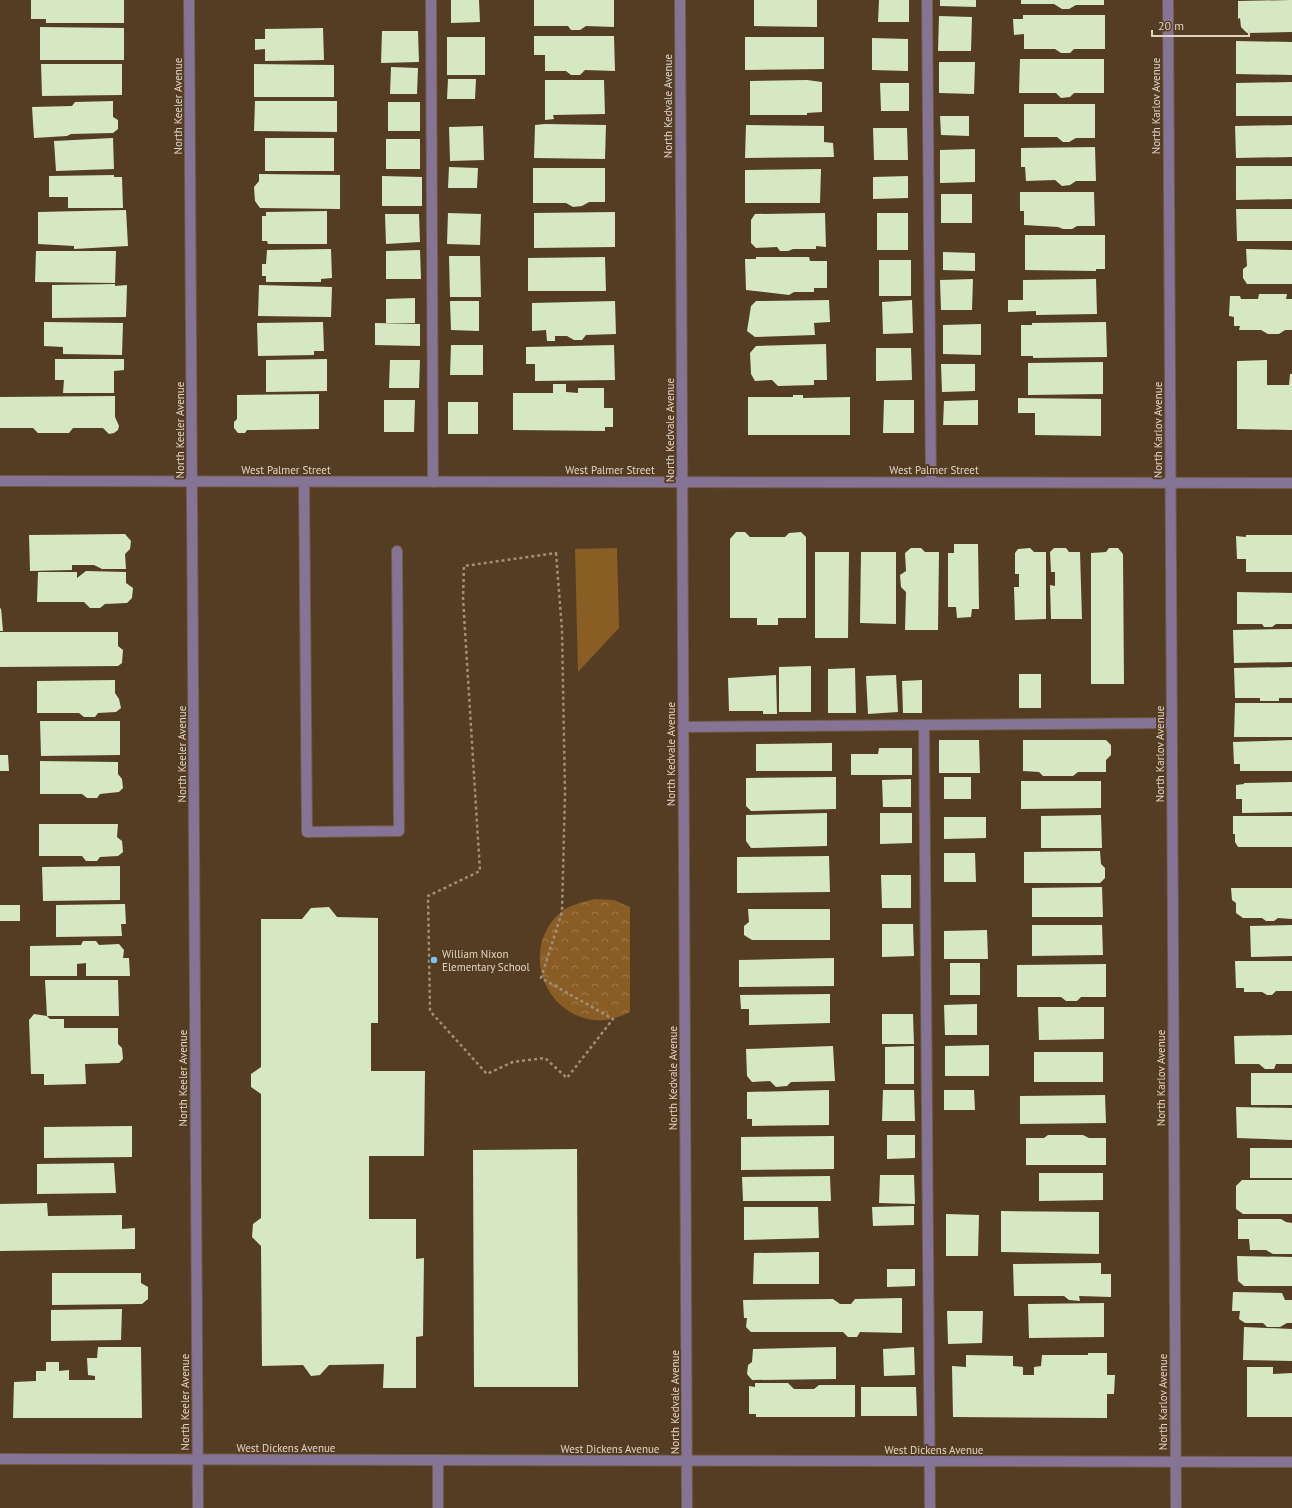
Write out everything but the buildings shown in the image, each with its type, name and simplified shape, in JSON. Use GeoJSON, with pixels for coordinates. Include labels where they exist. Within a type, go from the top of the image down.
{"type":"FeatureCollection","features":[{"type":"Feature","properties":{"kind":"street","name":"North Keeler Avenue"},"geometry":{"type":"LineString","coordinates":[[189,0],[198,1508]]}},
{"type":"Feature","properties":{"kind":"street"},"geometry":{"type":"LineString","coordinates":[[431,0],[433,482]]}},
{"type":"Feature","properties":{"kind":"street","name":"North Kedvale Avenue"},"geometry":{"type":"LineString","coordinates":[[680,0],[687,1508]]}},
{"type":"Feature","properties":{"kind":"street"},"geometry":{"type":"LineString","coordinates":[[927,0],[930,482]]}},
{"type":"Feature","properties":{"kind":"street","name":"North Karlov Avenue"},"geometry":{"type":"LineString","coordinates":[[1168,0],[1176,1508]]}},
{"type":"Feature","properties":{"kind":"street","name":"West Palmer Street"},"geometry":{"type":"LineString","coordinates":[[0,481],[1292,483]]}},
{"type":"Feature","properties":{"kind":"street"},"geometry":{"type":"LineString","coordinates":[[304,482],[308,832],[399,831],[396,551]]}},
{"type":"Feature","properties":{"kind":"street"},"geometry":{"type":"LineString","coordinates":[[683,727],[1172,723]]}},
{"type":"Feature","properties":{"kind":"street"},"geometry":{"type":"LineString","coordinates":[[924,726],[930,1508]]}},
{"type":"Feature","properties":{"kind":"street","name":"West Dickens Avenue"},"geometry":{"type":"LineString","coordinates":[[0,1460],[1292,1462]]}},
{"type":"Feature","properties":{"kind":"street"},"geometry":{"type":"LineString","coordinates":[[438,1460],[438,1508]]}},
{"type":"Feature","properties":{"kind":"path"},"geometry":{"type":"LineString","coordinates":[[556,553],[562,630],[565,793],[562,912],[541,978],[613,1019],[566,1078],[545,1058],[513,1062],[487,1074],[430,1011],[428,896],[480,871],[464,606],[464,566],[556,553]]}},
{"type":"Feature","properties":{"kind":"green space"},"geometry":{"type":"Polygon","coordinates":[[[617,548],[619,628],[578,672],[575,549],[617,548]]]}},
{"type":"Feature","properties":{"kind":"green space"},"geometry":{"type":"Polygon","coordinates":[[[595,899],[614,900],[630,907],[630,1012],[608,1020],[595,1020],[577,1015],[562,1006],[550,993],[543,977],[540,960],[542,943],[549,926],[561,912],[573,905],[595,899]]]}},
{"type":"Feature","properties":{"kind":"place","name":"William Nixon Elementary School"},"geometry":{"type":"Point","coordinates":[434,960]}}]}
